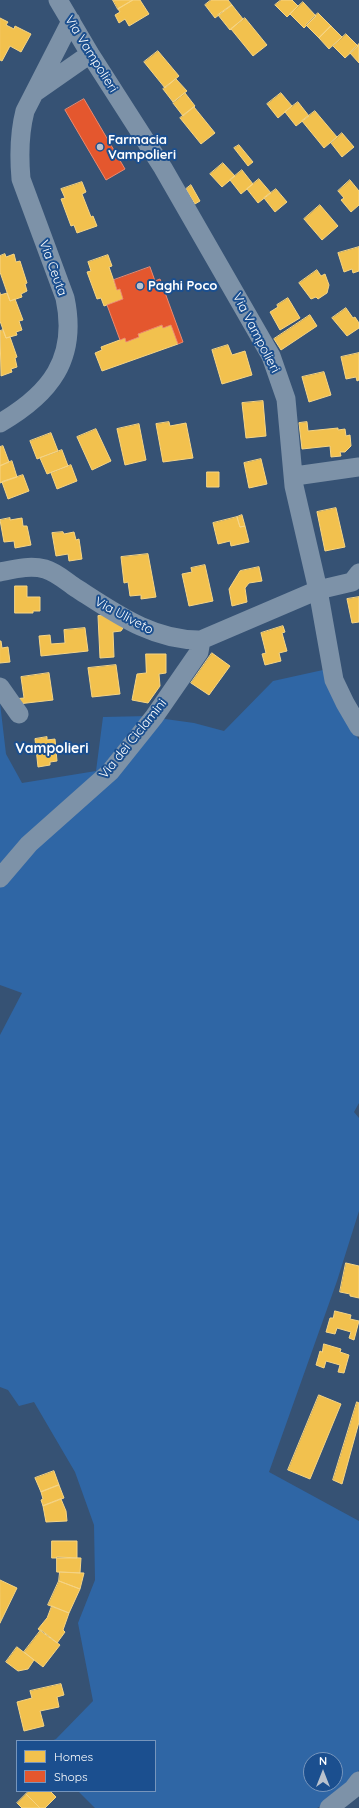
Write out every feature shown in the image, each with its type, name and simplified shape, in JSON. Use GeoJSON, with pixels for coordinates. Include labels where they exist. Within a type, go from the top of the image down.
{"type":"FeatureCollection","features":[{"type":"Feature","properties":{"kind":"street","name":"Via Vampolieri"},"geometry":{"type":"LineString","coordinates":[[58,0],[90,54],[163,168],[271,356],[286,399],[295,476],[294,486],[318,590],[334,680],[344,703],[359,727]]}},
{"type":"Feature","properties":{"kind":"street","name":"Via Ceuta"},"geometry":{"type":"LineString","coordinates":[[0,423],[35,400],[49,385],[58,372],[68,335],[68,314],[65,298],[21,179],[19,162],[21,126],[25,111],[71,22]]}},
{"type":"Feature","properties":{"kind":"street"},"geometry":{"type":"LineString","coordinates":[[36,91],[90,54]]}},
{"type":"Feature","properties":{"kind":"street"},"geometry":{"type":"LineString","coordinates":[[295,476],[359,467]]}},
{"type":"Feature","properties":{"kind":"street","name":"Via Uliveto"},"geometry":{"type":"LineString","coordinates":[[0,572],[25,567],[48,570],[134,624],[163,636],[184,640],[201,640],[318,590],[352,582],[359,573]]}},
{"type":"Feature","properties":{"kind":"street","name":"Via dei Ciclamini"},"geometry":{"type":"LineString","coordinates":[[0,878],[30,844],[110,772],[154,717],[199,652],[201,640]]}},
{"type":"Feature","properties":{"kind":"street"},"geometry":{"type":"LineString","coordinates":[[0,687],[19,714]]}},
{"type":"Feature","properties":{"kind":"street"},"geometry":{"type":"LineString","coordinates":[[329,1808],[353,1789],[359,1781]]}},
{"type":"Feature","properties":{"kind":"shaded area"},"geometry":{"type":"Polygon","coordinates":[[[323,670],[341,710],[359,740],[359,1103],[354,1112],[359,1118],[359,1211],[337,1281],[269,1472],[359,1521],[359,1770],[349,1784],[343,1789],[343,1752],[303,1752],[303,1792],[339,1792],[317,1808],[95,1808],[79,1792],[156,1792],[156,1740],[54,1740],[93,1701],[78,1623],[95,1580],[94,1525],[75,1472],[34,1402],[19,1406],[8,1390],[0,1387],[0,1035],[22,993],[0,985],[0,884],[158,718],[194,723],[224,731],[273,681],[323,670]]]}},
{"type":"Feature","properties":{"kind":"shaded area"},"geometry":{"type":"Polygon","coordinates":[[[0,703],[6,754],[22,783],[96,771],[103,717],[149,716],[105,772],[0,872],[0,703]]]}},
{"type":"Feature","properties":{"kind":"building: Homes"},"geometry":{"type":"Polygon","coordinates":[[[113,0],[133,0],[118,9],[113,0]]]}},
{"type":"Feature","properties":{"kind":"building: Homes"},"geometry":{"type":"Polygon","coordinates":[[[133,0],[140,0],[149,14],[129,26],[125,19],[119,23],[115,15],[120,12],[118,9],[133,0]]]}},
{"type":"Feature","properties":{"kind":"building: Homes"},"geometry":{"type":"Polygon","coordinates":[[[211,0],[228,0],[232,5],[215,18],[205,5],[211,0]]]}},
{"type":"Feature","properties":{"kind":"building: Homes"},"geometry":{"type":"Polygon","coordinates":[[[281,0],[292,0],[298,6],[287,17],[275,5],[281,0]]]}},
{"type":"Feature","properties":{"kind":"building: Homes"},"geometry":{"type":"Polygon","coordinates":[[[303,2],[316,16],[304,28],[290,14],[303,2]]]}},
{"type":"Feature","properties":{"kind":"building: Homes"},"geometry":{"type":"Polygon","coordinates":[[[232,5],[243,19],[230,30],[218,15],[232,5]]]}},
{"type":"Feature","properties":{"kind":"building: Homes"},"geometry":{"type":"Polygon","coordinates":[[[318,13],[331,26],[319,38],[306,25],[318,13]]]}},
{"type":"Feature","properties":{"kind":"building: Homes"},"geometry":{"type":"Polygon","coordinates":[[[0,18],[8,22],[6,25],[14,29],[15,26],[31,34],[21,52],[10,46],[2,61],[0,60],[0,18]]]}},
{"type":"Feature","properties":{"kind":"building: Homes"},"geometry":{"type":"Polygon","coordinates":[[[245,18],[267,45],[253,56],[231,29],[245,18]]]}},
{"type":"Feature","properties":{"kind":"building: Homes"},"geometry":{"type":"Polygon","coordinates":[[[331,26],[342,37],[329,49],[319,38],[331,26]]]}},
{"type":"Feature","properties":{"kind":"building: Homes"},"geometry":{"type":"Polygon","coordinates":[[[346,34],[358,46],[345,58],[333,46],[346,34]]]}},
{"type":"Feature","properties":{"kind":"building: Homes"},"geometry":{"type":"Polygon","coordinates":[[[359,44],[359,63],[350,53],[359,44]]]}},
{"type":"Feature","properties":{"kind":"building: Homes"},"geometry":{"type":"Polygon","coordinates":[[[158,51],[179,76],[165,88],[144,62],[158,51]]]}},
{"type":"Feature","properties":{"kind":"building: Homes"},"geometry":{"type":"Polygon","coordinates":[[[176,79],[187,91],[173,102],[163,89],[176,79]]]}},
{"type":"Feature","properties":{"kind":"building: Homes"},"geometry":{"type":"Polygon","coordinates":[[[185,93],[195,106],[183,116],[173,103],[185,93]]]}},
{"type":"Feature","properties":{"kind":"building: Homes"},"geometry":{"type":"Polygon","coordinates":[[[281,93],[292,106],[278,118],[267,104],[281,93]]]}},
{"type":"Feature","properties":{"kind":"building: Homes"},"geometry":{"type":"Polygon","coordinates":[[[298,102],[309,116],[296,126],[285,112],[298,102]]]}},
{"type":"Feature","properties":{"kind":"building: Homes"},"geometry":{"type":"Polygon","coordinates":[[[194,107],[215,133],[201,144],[180,118],[194,107]]]}},
{"type":"Feature","properties":{"kind":"building: Homes"},"geometry":{"type":"Polygon","coordinates":[[[315,111],[337,137],[324,148],[302,121],[315,111]]]}},
{"type":"Feature","properties":{"kind":"building: Homes"},"geometry":{"type":"Polygon","coordinates":[[[342,133],[354,147],[342,157],[331,143],[342,133]]]}},
{"type":"Feature","properties":{"kind":"building: Homes"},"geometry":{"type":"Polygon","coordinates":[[[239,145],[253,162],[248,166],[234,148],[239,145]]]}},
{"type":"Feature","properties":{"kind":"building: Homes"},"geometry":{"type":"Polygon","coordinates":[[[223,163],[235,176],[222,187],[210,174],[223,163]]]}},
{"type":"Feature","properties":{"kind":"building: Homes"},"geometry":{"type":"Polygon","coordinates":[[[242,170],[253,184],[241,194],[230,180],[242,170]]]}},
{"type":"Feature","properties":{"kind":"building: Homes"},"geometry":{"type":"Polygon","coordinates":[[[259,179],[271,193],[258,203],[247,189],[259,179]]]}},
{"type":"Feature","properties":{"kind":"building: Homes"},"geometry":{"type":"Polygon","coordinates":[[[350,180],[359,191],[359,205],[351,212],[341,200],[344,198],[338,191],[350,180]]]}},
{"type":"Feature","properties":{"kind":"building: Homes"},"geometry":{"type":"Polygon","coordinates":[[[82,182],[86,192],[82,194],[91,217],[93,216],[97,226],[77,233],[74,225],[71,226],[61,199],[65,198],[61,189],[82,182]]]}},
{"type":"Feature","properties":{"kind":"building: Homes"},"geometry":{"type":"Polygon","coordinates":[[[191,185],[200,201],[195,204],[186,189],[191,185]]]}},
{"type":"Feature","properties":{"kind":"building: Homes"},"geometry":{"type":"Polygon","coordinates":[[[276,189],[287,202],[275,212],[264,198],[276,189]]]}},
{"type":"Feature","properties":{"kind":"building: Homes"},"geometry":{"type":"Polygon","coordinates":[[[320,205],[338,226],[322,240],[304,219],[320,205]]]}},
{"type":"Feature","properties":{"kind":"building: Homes"},"geometry":{"type":"Polygon","coordinates":[[[359,247],[359,271],[353,273],[352,269],[344,272],[338,253],[359,247]]]}},
{"type":"Feature","properties":{"kind":"building: Homes"},"geometry":{"type":"Polygon","coordinates":[[[5,254],[6,257],[14,254],[16,262],[20,261],[27,283],[25,284],[27,291],[21,294],[22,297],[10,301],[0,272],[0,256],[5,254]]]}},
{"type":"Feature","properties":{"kind":"building: Homes"},"geometry":{"type":"Polygon","coordinates":[[[108,255],[112,266],[109,267],[117,290],[120,289],[123,299],[104,306],[101,298],[97,299],[87,272],[91,271],[88,262],[108,255]]]}},
{"type":"Feature","properties":{"kind":"building: Homes"},"geometry":{"type":"Polygon","coordinates":[[[317,270],[321,276],[325,274],[329,285],[327,293],[318,299],[316,297],[311,299],[299,283],[317,270]]]}},
{"type":"Feature","properties":{"kind":"building: Homes"},"geometry":{"type":"Polygon","coordinates":[[[7,293],[10,301],[15,299],[23,320],[19,321],[22,330],[16,332],[17,335],[6,338],[0,321],[0,295],[7,293]]]}},
{"type":"Feature","properties":{"kind":"building: Homes"},"geometry":{"type":"Polygon","coordinates":[[[288,298],[300,318],[280,330],[270,312],[278,307],[277,305],[288,298]]]}},
{"type":"Feature","properties":{"kind":"building: Homes"},"geometry":{"type":"Polygon","coordinates":[[[346,308],[353,318],[355,317],[359,323],[359,328],[347,336],[332,318],[346,308]]]}},
{"type":"Feature","properties":{"kind":"building: Homes"},"geometry":{"type":"Polygon","coordinates":[[[310,315],[317,326],[281,350],[274,339],[310,315]]]}},
{"type":"Feature","properties":{"kind":"building: Homes"},"geometry":{"type":"Polygon","coordinates":[[[162,325],[163,328],[171,325],[178,344],[102,371],[95,353],[102,350],[101,347],[125,338],[126,342],[139,337],[138,334],[162,325]]]}},
{"type":"Feature","properties":{"kind":"building: Homes"},"geometry":{"type":"Polygon","coordinates":[[[3,330],[6,338],[10,337],[17,357],[15,358],[17,367],[11,369],[12,372],[1,376],[0,331],[3,330]]]}},
{"type":"Feature","properties":{"kind":"building: Homes"},"geometry":{"type":"Polygon","coordinates":[[[228,345],[232,355],[245,351],[252,375],[222,384],[212,350],[228,345]]]}},
{"type":"Feature","properties":{"kind":"building: Homes"},"geometry":{"type":"Polygon","coordinates":[[[359,353],[359,380],[357,381],[356,377],[346,379],[341,357],[359,353]]]}},
{"type":"Feature","properties":{"kind":"building: Homes"},"geometry":{"type":"Polygon","coordinates":[[[324,372],[331,395],[309,402],[302,377],[324,372]]]}},
{"type":"Feature","properties":{"kind":"building: Homes"},"geometry":{"type":"Polygon","coordinates":[[[263,401],[266,436],[246,438],[242,403],[263,401]]]}},
{"type":"Feature","properties":{"kind":"building: Homes"},"geometry":{"type":"Polygon","coordinates":[[[169,422],[170,426],[186,423],[193,458],[163,462],[156,424],[169,422]]]}},
{"type":"Feature","properties":{"kind":"building: Homes"},"geometry":{"type":"Polygon","coordinates":[[[307,422],[308,431],[338,428],[338,430],[345,429],[346,436],[350,435],[351,446],[345,452],[340,452],[341,456],[331,457],[330,446],[302,449],[299,423],[307,422]]]}},
{"type":"Feature","properties":{"kind":"building: Homes"},"geometry":{"type":"Polygon","coordinates":[[[139,424],[146,460],[125,465],[117,429],[139,424]]]}},
{"type":"Feature","properties":{"kind":"building: Homes"},"geometry":{"type":"Polygon","coordinates":[[[96,429],[111,461],[92,470],[77,437],[96,429]]]}},
{"type":"Feature","properties":{"kind":"building: Homes"},"geometry":{"type":"Polygon","coordinates":[[[51,433],[58,451],[37,459],[30,441],[51,433]]]}},
{"type":"Feature","properties":{"kind":"building: Homes"},"geometry":{"type":"Polygon","coordinates":[[[3,446],[9,462],[0,466],[0,447],[3,446]]]}},
{"type":"Feature","properties":{"kind":"building: Homes"},"geometry":{"type":"Polygon","coordinates":[[[62,450],[68,466],[47,474],[40,458],[62,450]]]}},
{"type":"Feature","properties":{"kind":"building: Homes"},"geometry":{"type":"Polygon","coordinates":[[[261,459],[267,484],[249,488],[244,463],[261,459]]]}},
{"type":"Feature","properties":{"kind":"building: Homes"},"geometry":{"type":"Polygon","coordinates":[[[12,461],[17,477],[0,483],[0,466],[12,461]]]}},
{"type":"Feature","properties":{"kind":"building: Homes"},"geometry":{"type":"Polygon","coordinates":[[[71,465],[77,481],[57,489],[51,473],[71,465]]]}},
{"type":"Feature","properties":{"kind":"building: Homes"},"geometry":{"type":"Polygon","coordinates":[[[207,472],[219,472],[219,487],[207,487],[207,472]]]}},
{"type":"Feature","properties":{"kind":"building: Homes"},"geometry":{"type":"Polygon","coordinates":[[[23,475],[29,491],[8,499],[2,482],[23,475]]]}},
{"type":"Feature","properties":{"kind":"building: Homes"},"geometry":{"type":"Polygon","coordinates":[[[336,508],[345,547],[325,551],[317,512],[336,508]]]}},
{"type":"Feature","properties":{"kind":"building: Homes"},"geometry":{"type":"Polygon","coordinates":[[[242,515],[245,526],[240,527],[237,517],[242,515]]]}},
{"type":"Feature","properties":{"kind":"building: Homes"},"geometry":{"type":"Polygon","coordinates":[[[237,517],[240,527],[245,526],[249,542],[231,546],[230,541],[218,544],[213,523],[237,517]]]}},
{"type":"Feature","properties":{"kind":"building: Homes"},"geometry":{"type":"Polygon","coordinates":[[[10,518],[10,520],[22,518],[23,526],[27,526],[31,545],[15,548],[14,541],[4,542],[0,520],[10,518]]]}},
{"type":"Feature","properties":{"kind":"building: Homes"},"geometry":{"type":"Polygon","coordinates":[[[63,532],[64,534],[74,532],[76,540],[79,539],[82,559],[69,561],[68,554],[56,556],[52,533],[63,532]]]}},
{"type":"Feature","properties":{"kind":"building: Homes"},"geometry":{"type":"Polygon","coordinates":[[[148,554],[156,597],[141,599],[141,595],[130,596],[128,582],[124,583],[121,557],[148,554]]]}},
{"type":"Feature","properties":{"kind":"building: Homes"},"geometry":{"type":"Polygon","coordinates":[[[205,565],[213,601],[189,606],[182,574],[192,572],[191,568],[205,565]]]}},
{"type":"Feature","properties":{"kind":"building: Homes"},"geometry":{"type":"Polygon","coordinates":[[[259,567],[262,581],[249,583],[245,588],[247,602],[232,606],[229,589],[240,571],[259,567]]]}},
{"type":"Feature","properties":{"kind":"building: Homes"},"geometry":{"type":"Polygon","coordinates":[[[15,586],[27,586],[27,597],[40,597],[40,611],[33,611],[33,613],[15,613],[15,586]]]}},
{"type":"Feature","properties":{"kind":"building: Homes"},"geometry":{"type":"Polygon","coordinates":[[[359,597],[359,622],[352,623],[347,599],[359,597]]]}},
{"type":"Feature","properties":{"kind":"building: Homes"},"geometry":{"type":"Polygon","coordinates":[[[107,615],[123,628],[121,631],[113,632],[114,657],[100,658],[98,616],[107,615]]]}},
{"type":"Feature","properties":{"kind":"building: Homes"},"geometry":{"type":"Polygon","coordinates":[[[283,626],[285,632],[282,633],[287,651],[279,653],[281,661],[265,665],[262,654],[266,653],[261,633],[283,626]]]}},
{"type":"Feature","properties":{"kind":"building: Homes"},"geometry":{"type":"Polygon","coordinates":[[[85,628],[88,651],[41,656],[39,636],[50,635],[51,644],[65,643],[64,630],[85,628]]]}},
{"type":"Feature","properties":{"kind":"building: Homes"},"geometry":{"type":"Polygon","coordinates":[[[0,641],[2,648],[8,647],[10,662],[0,663],[0,641]]]}},
{"type":"Feature","properties":{"kind":"building: Homes"},"geometry":{"type":"Polygon","coordinates":[[[212,653],[230,666],[209,695],[191,683],[212,653]]]}},
{"type":"Feature","properties":{"kind":"building: Homes"},"geometry":{"type":"Polygon","coordinates":[[[146,654],[166,654],[166,673],[159,674],[160,686],[148,703],[132,700],[137,674],[146,673],[146,654]]]}},
{"type":"Feature","properties":{"kind":"building: Homes"},"geometry":{"type":"Polygon","coordinates":[[[116,665],[120,694],[92,697],[88,668],[116,665]]]}},
{"type":"Feature","properties":{"kind":"building: Homes"},"geometry":{"type":"Polygon","coordinates":[[[49,673],[53,700],[18,704],[13,699],[24,698],[21,677],[49,673]]]}},
{"type":"Feature","properties":{"kind":"building: Homes"},"geometry":{"type":"Polygon","coordinates":[[[47,737],[47,740],[55,739],[57,761],[50,762],[50,765],[38,767],[35,739],[47,737]]]}},
{"type":"Feature","properties":{"kind":"building: Homes"},"geometry":{"type":"Polygon","coordinates":[[[346,1263],[359,1266],[359,1298],[340,1292],[346,1263]]]}},
{"type":"Feature","properties":{"kind":"building: Homes"},"geometry":{"type":"Polygon","coordinates":[[[335,1311],[351,1315],[350,1319],[359,1321],[354,1340],[349,1338],[351,1332],[337,1328],[335,1334],[326,1332],[330,1318],[333,1318],[335,1311]]]}},
{"type":"Feature","properties":{"kind":"building: Homes"},"geometry":{"type":"Polygon","coordinates":[[[324,1344],[341,1349],[340,1352],[349,1355],[344,1373],[338,1372],[340,1365],[326,1361],[324,1368],[316,1365],[320,1351],[322,1352],[324,1344]]]}},
{"type":"Feature","properties":{"kind":"building: Homes"},"geometry":{"type":"Polygon","coordinates":[[[319,1395],[341,1404],[310,1479],[288,1470],[319,1395]]]}},
{"type":"Feature","properties":{"kind":"building: Homes"},"geometry":{"type":"Polygon","coordinates":[[[357,1402],[359,1403],[359,1422],[342,1484],[333,1480],[357,1402]]]}},
{"type":"Feature","properties":{"kind":"building: Homes"},"geometry":{"type":"Polygon","coordinates":[[[54,1471],[59,1485],[41,1492],[35,1478],[54,1471]]]}},
{"type":"Feature","properties":{"kind":"building: Homes"},"geometry":{"type":"Polygon","coordinates":[[[59,1485],[64,1498],[43,1506],[41,1492],[59,1485]]]}},
{"type":"Feature","properties":{"kind":"building: Homes"},"geometry":{"type":"Polygon","coordinates":[[[61,1499],[66,1511],[67,1521],[46,1522],[43,1506],[61,1499]]]}},
{"type":"Feature","properties":{"kind":"building: Homes"},"geometry":{"type":"Polygon","coordinates":[[[52,1541],[77,1541],[77,1558],[52,1558],[52,1541]]]}},
{"type":"Feature","properties":{"kind":"building: Homes"},"geometry":{"type":"Polygon","coordinates":[[[57,1557],[81,1558],[80,1573],[57,1572],[57,1557]]]}},
{"type":"Feature","properties":{"kind":"building: Homes"},"geometry":{"type":"Polygon","coordinates":[[[60,1572],[84,1573],[80,1589],[59,1581],[60,1572]]]}},
{"type":"Feature","properties":{"kind":"building: Homes"},"geometry":{"type":"Polygon","coordinates":[[[0,1580],[17,1588],[0,1623],[0,1580]]]}},
{"type":"Feature","properties":{"kind":"building: Homes"},"geometry":{"type":"Polygon","coordinates":[[[59,1581],[80,1589],[69,1613],[48,1605],[59,1581]]]}},
{"type":"Feature","properties":{"kind":"building: Homes"},"geometry":{"type":"Polygon","coordinates":[[[52,1606],[69,1613],[63,1630],[65,1632],[57,1643],[38,1629],[47,1618],[52,1606]]]}},
{"type":"Feature","properties":{"kind":"building: Homes"},"geometry":{"type":"Polygon","coordinates":[[[41,1630],[60,1645],[43,1667],[24,1652],[41,1630]]]}},
{"type":"Feature","properties":{"kind":"building: Homes"},"geometry":{"type":"Polygon","coordinates":[[[17,1647],[34,1660],[28,1669],[18,1671],[6,1662],[17,1647]]]}},
{"type":"Feature","properties":{"kind":"building: Homes"},"geometry":{"type":"Polygon","coordinates":[[[61,1684],[64,1695],[57,1697],[59,1707],[40,1711],[44,1726],[24,1731],[17,1702],[32,1698],[30,1691],[61,1684]]]}},
{"type":"Feature","properties":{"kind":"building: Homes"},"geometry":{"type":"Polygon","coordinates":[[[28,1792],[51,1792],[56,1797],[45,1808],[40,1808],[26,1794],[28,1792]]]}},
{"type":"Feature","properties":{"kind":"building: Homes"},"geometry":{"type":"Polygon","coordinates":[[[26,1794],[40,1808],[22,1808],[17,1803],[26,1794]]]}},
{"type":"Feature","properties":{"kind":"building: Shops"},"geometry":{"type":"Polygon","coordinates":[[[84,99],[125,169],[106,180],[65,110],[84,99]]]}},
{"type":"Feature","properties":{"kind":"building: Shops"},"geometry":{"type":"Polygon","coordinates":[[[150,267],[155,281],[160,279],[183,342],[178,344],[171,325],[163,328],[162,325],[138,334],[139,337],[126,342],[125,338],[120,340],[107,305],[123,299],[120,289],[117,290],[114,280],[150,267]]]}},
{"type":"Feature","properties":{"kind":"place","name":"Farmacia Vampolieri"},"geometry":{"type":"Point","coordinates":[100,147]}},
{"type":"Feature","properties":{"kind":"place","name":"Paghi Poco"},"geometry":{"type":"Point","coordinates":[140,286]}},
{"type":"Feature","properties":{"kind":"district","name":"Vampolieri"},"geometry":{"type":"Point","coordinates":[52,749]}}]}
